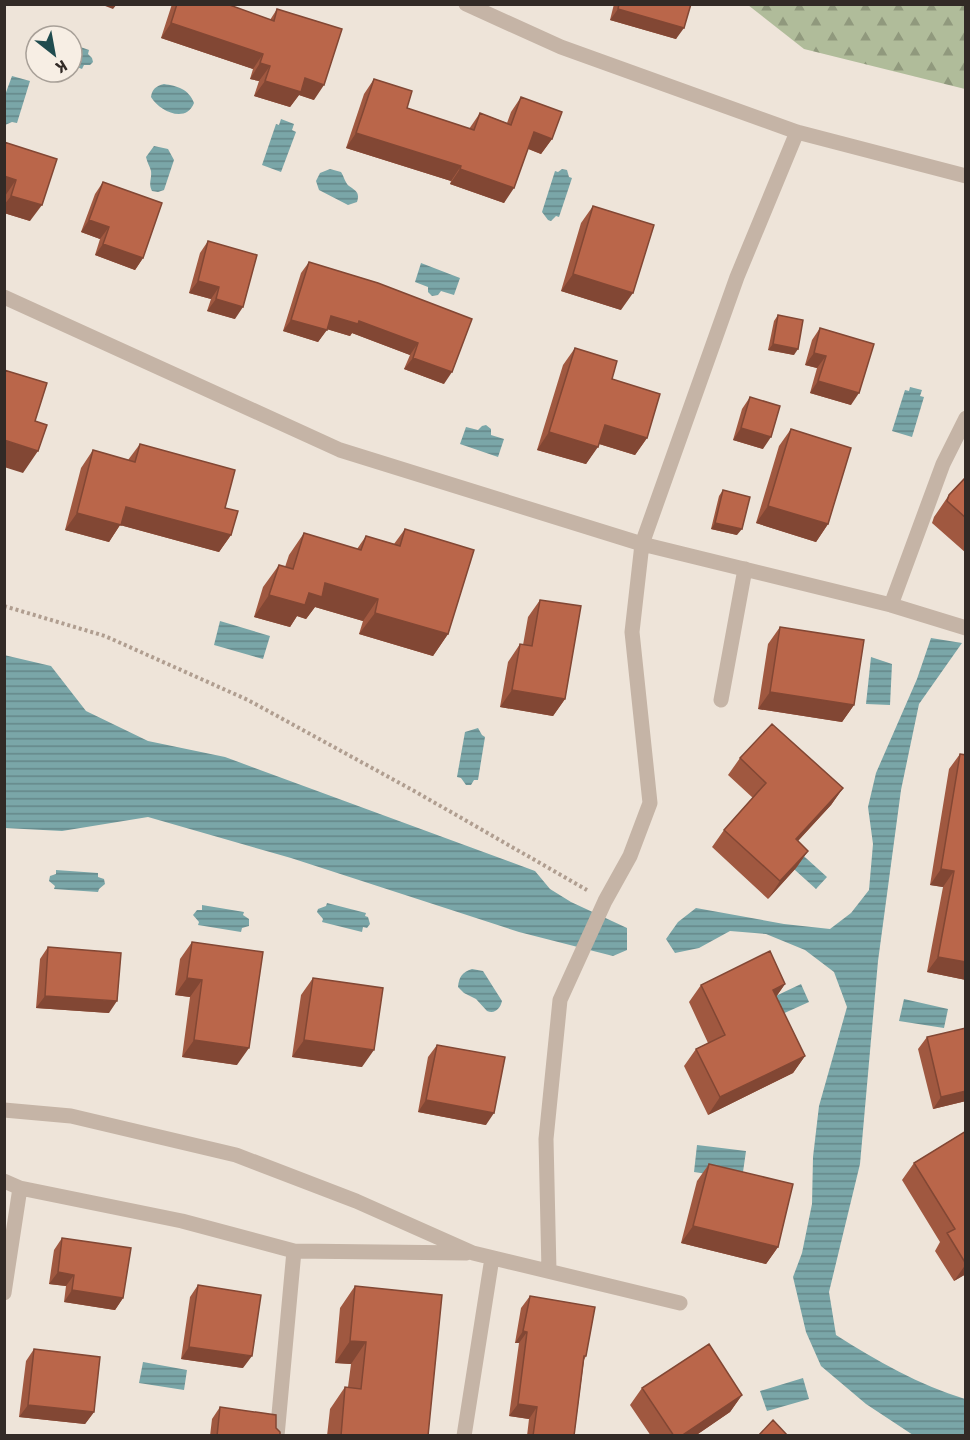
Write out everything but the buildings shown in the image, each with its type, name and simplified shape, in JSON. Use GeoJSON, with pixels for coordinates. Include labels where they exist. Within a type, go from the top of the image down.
{"type":"FeatureCollection","features":[{"type":"Feature","properties":{"kind":"street"},"geometry":{"type":"LineString","coordinates":[[466,4],[561,46],[797,132],[966,176]]}},
{"type":"Feature","properties":{"kind":"street"},"geometry":{"type":"LineString","coordinates":[[549,1271],[546,1139],[560,1000],[604,900],[630,856],[650,803],[632,632],[642,544],[737,277],[797,132]]}},
{"type":"Feature","properties":{"kind":"street"},"geometry":{"type":"LineString","coordinates":[[4,297],[340,450],[642,544],[891,605],[966,628]]}},
{"type":"Feature","properties":{"kind":"street"},"geometry":{"type":"LineString","coordinates":[[891,605],[944,464],[966,418]]}},
{"type":"Feature","properties":{"kind":"street"},"geometry":{"type":"LineString","coordinates":[[721,700],[745,569]]}},
{"type":"Feature","properties":{"kind":"street"},"geometry":{"type":"LineString","coordinates":[[4,1110],[71,1116],[236,1155],[356,1201],[473,1253],[680,1303]]}},
{"type":"Feature","properties":{"kind":"street"},"geometry":{"type":"LineString","coordinates":[[4,1181],[20,1188],[182,1221],[294,1251],[473,1253]]}},
{"type":"Feature","properties":{"kind":"street"},"geometry":{"type":"LineString","coordinates":[[4,1293],[20,1188]]}},
{"type":"Feature","properties":{"kind":"street"},"geometry":{"type":"LineString","coordinates":[[277,1436],[294,1251]]}},
{"type":"Feature","properties":{"kind":"street"},"geometry":{"type":"LineString","coordinates":[[464,1436],[492,1258]]}},
{"type":"Feature","properties":{"kind":"path"},"geometry":{"type":"LineString","coordinates":[[4,606],[105,636],[248,700],[416,792],[604,900]]}},
{"type":"Feature","properties":{"kind":"green space"},"geometry":{"type":"Polygon","coordinates":[[[748,5],[965,5],[965,89],[804,49],[748,5]]]}},
{"type":"Feature","properties":{"kind":"water"},"geometry":{"type":"Polygon","coordinates":[[[84,48],[89,50],[88,54],[92,58],[93,62],[90,65],[84,65],[84,48]]]}},
{"type":"Feature","properties":{"kind":"water"},"geometry":{"type":"Polygon","coordinates":[[[12,76],[24,79],[24,84],[29,84],[17,123],[12,122],[5,125],[5,95],[12,76]]]}},
{"type":"Feature","properties":{"kind":"water"},"geometry":{"type":"Polygon","coordinates":[[[164,84],[186,91],[194,103],[190,109],[179,114],[160,107],[151,97],[157,87],[164,84]]]}},
{"type":"Feature","properties":{"kind":"water"},"geometry":{"type":"Polygon","coordinates":[[[281,119],[294,124],[292,130],[296,132],[281,172],[262,165],[276,124],[279,125],[281,119]]]}},
{"type":"Feature","properties":{"kind":"water"},"geometry":{"type":"Polygon","coordinates":[[[154,146],[168,149],[174,160],[164,190],[158,192],[152,191],[151,171],[146,157],[154,146]]]}},
{"type":"Feature","properties":{"kind":"water"},"geometry":{"type":"Polygon","coordinates":[[[330,169],[341,172],[348,185],[357,192],[357,202],[348,205],[319,190],[316,181],[320,173],[330,169]]]}},
{"type":"Feature","properties":{"kind":"water"},"geometry":{"type":"Polygon","coordinates":[[[567,170],[569,177],[572,178],[559,217],[556,216],[551,221],[542,212],[555,171],[567,170]]]}},
{"type":"Feature","properties":{"kind":"water"},"geometry":{"type":"Polygon","coordinates":[[[421,263],[460,278],[454,295],[441,291],[438,295],[432,296],[428,292],[428,287],[415,282],[421,263]]]}},
{"type":"Feature","properties":{"kind":"water"},"geometry":{"type":"Polygon","coordinates":[[[910,387],[922,390],[920,396],[924,397],[912,437],[892,431],[905,390],[909,391],[910,387]]]}},
{"type":"Feature","properties":{"kind":"water"},"geometry":{"type":"Polygon","coordinates":[[[486,425],[491,429],[491,435],[504,439],[498,457],[460,444],[466,427],[478,430],[486,425]]]}},
{"type":"Feature","properties":{"kind":"water"},"geometry":{"type":"Polygon","coordinates":[[[220,621],[270,636],[263,659],[214,645],[220,621]]]}},
{"type":"Feature","properties":{"kind":"water"},"geometry":{"type":"Polygon","coordinates":[[[931,638],[962,643],[919,704],[901,790],[878,961],[860,1164],[829,1292],[836,1335],[899,1372],[965,1399],[965,1436],[913,1435],[866,1404],[821,1366],[806,1332],[793,1277],[802,1253],[812,1204],[813,1157],[819,1106],[847,1007],[834,972],[805,950],[766,934],[730,931],[699,948],[675,953],[666,939],[678,922],[696,908],[784,924],[830,929],[851,913],[869,890],[873,844],[868,807],[876,773],[917,679],[931,638]]]}},
{"type":"Feature","properties":{"kind":"water"},"geometry":{"type":"Polygon","coordinates":[[[4,655],[51,666],[86,711],[148,741],[225,757],[535,871],[550,889],[571,902],[627,928],[627,950],[613,956],[519,932],[291,858],[148,817],[62,831],[5,828],[4,655]]]}},
{"type":"Feature","properties":{"kind":"water"},"geometry":{"type":"Polygon","coordinates":[[[871,657],[892,664],[890,705],[866,704],[871,657]]]}},
{"type":"Feature","properties":{"kind":"water"},"geometry":{"type":"Polygon","coordinates":[[[478,728],[485,737],[478,780],[474,780],[471,785],[466,785],[461,778],[457,777],[465,732],[478,728]]]}},
{"type":"Feature","properties":{"kind":"water"},"geometry":{"type":"Polygon","coordinates":[[[796,849],[827,877],[816,889],[785,861],[796,849]]]}},
{"type":"Feature","properties":{"kind":"water"},"geometry":{"type":"Polygon","coordinates":[[[56,870],[98,873],[98,877],[104,879],[105,884],[98,892],[54,889],[55,886],[49,881],[50,876],[56,874],[56,870]]]}},
{"type":"Feature","properties":{"kind":"water"},"geometry":{"type":"Polygon","coordinates":[[[327,903],[366,913],[365,916],[368,917],[370,924],[367,928],[363,927],[362,932],[322,922],[323,919],[317,912],[327,903]]]}},
{"type":"Feature","properties":{"kind":"water"},"geometry":{"type":"Polygon","coordinates":[[[202,905],[244,912],[243,915],[249,919],[249,926],[242,928],[241,932],[198,925],[199,922],[193,915],[197,910],[202,910],[202,905]]]}},
{"type":"Feature","properties":{"kind":"water"},"geometry":{"type":"Polygon","coordinates":[[[472,969],[483,971],[502,1001],[497,1010],[487,1011],[476,999],[458,987],[462,975],[472,969]]]}},
{"type":"Feature","properties":{"kind":"water"},"geometry":{"type":"Polygon","coordinates":[[[801,984],[809,1002],[769,1020],[761,1003],[801,984]]]}},
{"type":"Feature","properties":{"kind":"water"},"geometry":{"type":"Polygon","coordinates":[[[904,999],[948,1009],[944,1028],[899,1021],[904,999]]]}},
{"type":"Feature","properties":{"kind":"water"},"geometry":{"type":"Polygon","coordinates":[[[697,1145],[746,1151],[742,1179],[694,1172],[697,1145]]]}},
{"type":"Feature","properties":{"kind":"water"},"geometry":{"type":"Polygon","coordinates":[[[143,1362],[187,1370],[184,1390],[139,1383],[143,1362]]]}},
{"type":"Feature","properties":{"kind":"water"},"geometry":{"type":"Polygon","coordinates":[[[803,1378],[809,1399],[767,1411],[760,1391],[803,1378]]]}}]}
